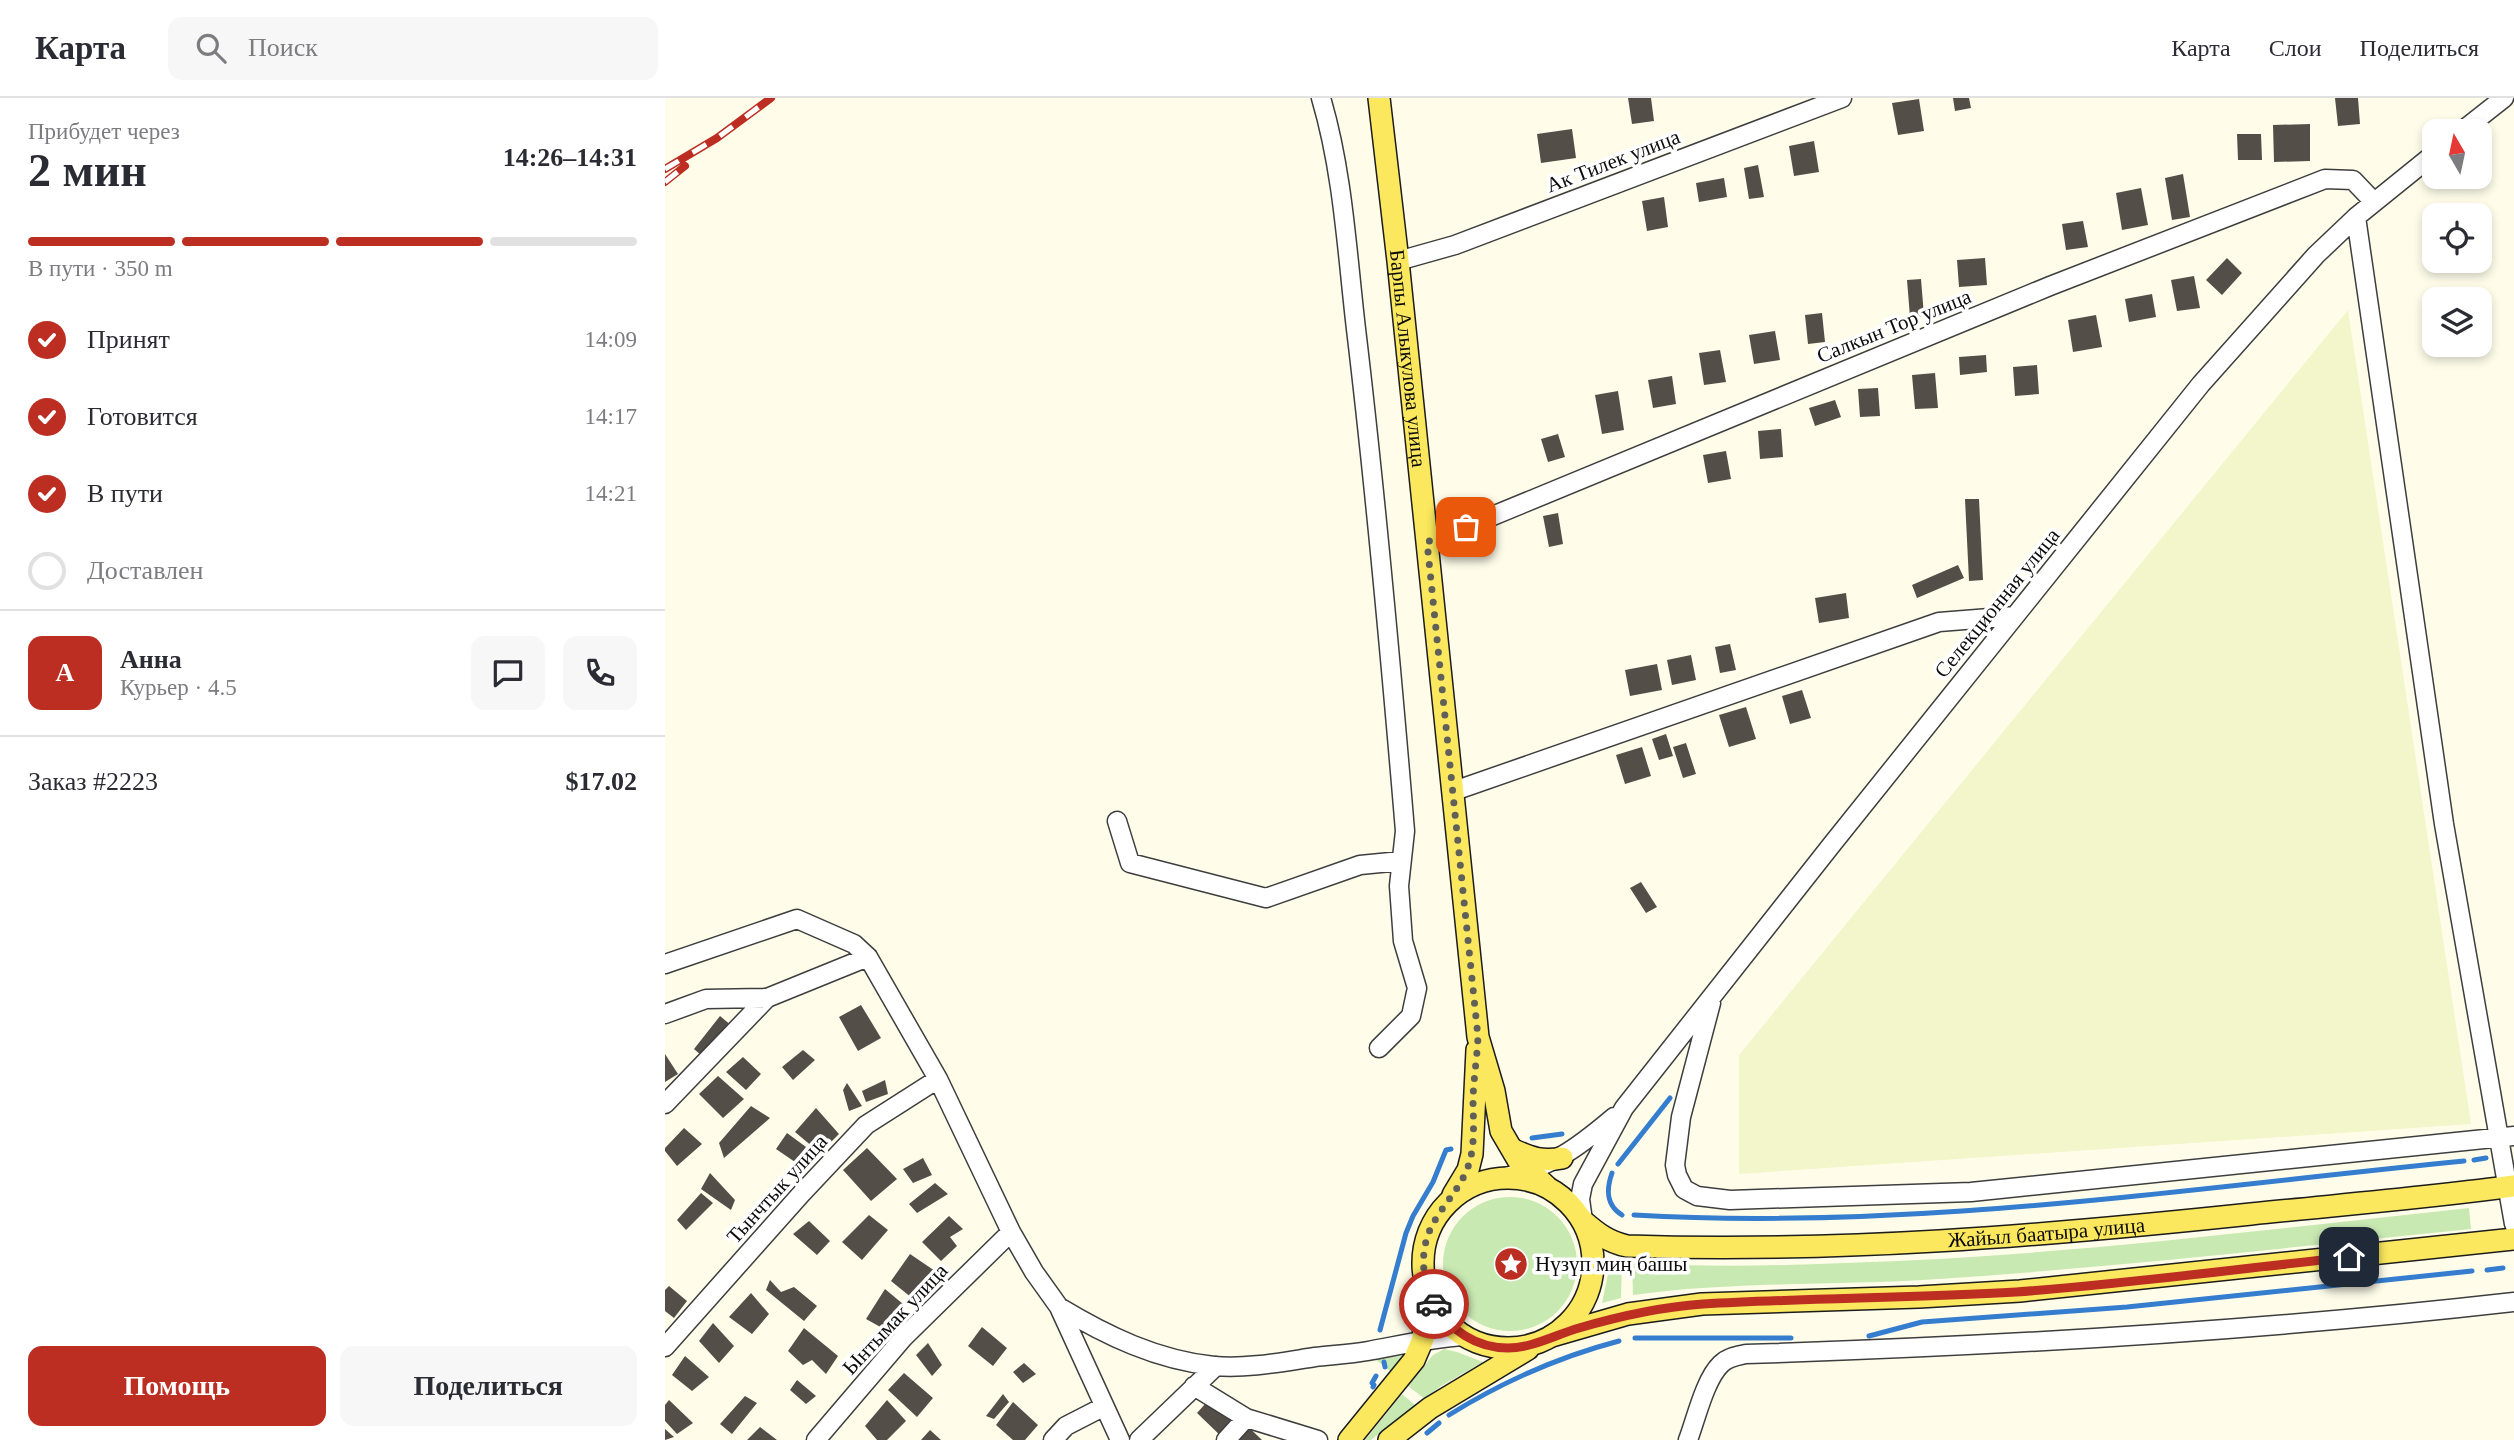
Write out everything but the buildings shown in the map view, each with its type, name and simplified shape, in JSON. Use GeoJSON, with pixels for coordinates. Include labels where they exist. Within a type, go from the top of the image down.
{"type":"FeatureCollection","features":[{"type":"Feature","properties":{"kind":"main road","name":"Барпы Алыкулова улица"},"geometry":{"type":"LineString","coordinates":[[1379,98],[1478,1037],[1473,1093],[1472,1154],[1461,1185],[1448,1203]]}},
{"type":"Feature","properties":{"kind":"main road","name":"Барпы Алыкулова улица"},"geometry":{"type":"LineString","coordinates":[[1478,1037],[1494,1091],[1501,1131],[1509,1147],[1528,1171],[1546,1186]]}},
{"type":"Feature","properties":{"kind":"main road"},"geometry":{"type":"LineString","coordinates":[[1509,1147],[1534,1159],[1547,1161],[1562,1158]]}},
{"type":"Feature","properties":{"kind":"main road"},"geometry":{"type":"LineString","coordinates":[[1389,1440],[1430,1408],[1545,1340],[1575,1316],[1590,1290],[1594,1259],[1592,1244],[1583,1221],[1568,1202],[1546,1186],[1532,1181],[1502,1178],[1473,1186],[1448,1203],[1430,1228],[1425,1243],[1423,1274],[1427,1289],[1441,1316],[1464,1336],[1493,1347],[1523,1347],[1545,1340],[1628,1314],[1702,1304],[2020,1291],[2514,1239]]}},
{"type":"Feature","properties":{"kind":"main road","name":"Жайыл баатыра улица"},"geometry":{"type":"LineString","coordinates":[[1583,1221],[1612,1243],[1627,1246],[1754,1249],[1915,1244],[2112,1228],[2511,1187]]}},
{"type":"Feature","properties":{"kind":"main road"},"geometry":{"type":"LineString","coordinates":[[1349,1440],[1414,1360],[1423,1339],[1427,1289]]}},
{"type":"Feature","properties":{"kind":"street"},"geometry":{"type":"LineString","coordinates":[[1321,98],[1328,122],[1338,183],[1375,485],[1405,831],[1399,886],[1403,942],[1417,988],[1411,1016],[1379,1048]]}},
{"type":"Feature","properties":{"kind":"street","name":"Ак Тилек улица"},"geometry":{"type":"LineString","coordinates":[[1398,261],[1455,245],[1842,98]]}},
{"type":"Feature","properties":{"kind":"street"},"geometry":{"type":"LineString","coordinates":[[2477,119],[2504,98]]}},
{"type":"Feature","properties":{"kind":"street","name":"Селекционная улица"},"geometry":{"type":"LineString","coordinates":[[1583,1221],[1580,1199],[1583,1184],[1624,1108],[1712,996],[2209,374],[2292,280],[2356,217],[2422,164]]}},
{"type":"Feature","properties":{"kind":"street","name":"Салкын Тор улица"},"geometry":{"type":"LineString","coordinates":[[1427,542],[2050,286],[2325,179],[2353,180],[2374,202]]}},
{"type":"Feature","properties":{"kind":"street"},"geometry":{"type":"LineString","coordinates":[[2356,217],[2444,824],[2507,1138],[2514,1224]]}},
{"type":"Feature","properties":{"kind":"street"},"geometry":{"type":"LineString","coordinates":[[1454,791],[1938,622],[2015,616]]}},
{"type":"Feature","properties":{"kind":"street"},"geometry":{"type":"LineString","coordinates":[[1117,821],[1130,863],[1266,898],[1360,865],[1401,860]]}},
{"type":"Feature","properties":{"kind":"street"},"geometry":{"type":"LineString","coordinates":[[665,964],[797,919],[854,944],[868,957],[938,1079],[1011,1233],[1059,1307],[1119,1440]]}},
{"type":"Feature","properties":{"kind":"street"},"geometry":{"type":"LineString","coordinates":[[665,1014],[706,999],[767,998],[868,957]]}},
{"type":"Feature","properties":{"kind":"street"},"geometry":{"type":"LineString","coordinates":[[1712,996],[1681,1117],[1675,1165],[1685,1189],[1697,1196],[1730,1200],[1971,1192],[2507,1138]]}},
{"type":"Feature","properties":{"kind":"street"},"geometry":{"type":"LineString","coordinates":[[665,1104],[767,998]]}},
{"type":"Feature","properties":{"kind":"street","name":"Тынчтык улица"},"geometry":{"type":"LineString","coordinates":[[665,1347],[866,1125],[938,1079]]}},
{"type":"Feature","properties":{"kind":"street","name":"Селекционная улица"},"geometry":{"type":"LineString","coordinates":[[1502,1178],[1562,1158],[1583,1144],[1624,1108]]}},
{"type":"Feature","properties":{"kind":"street","name":"Ынтымак улица"},"geometry":{"type":"LineString","coordinates":[[816,1440],[904,1337],[1011,1233]]}},
{"type":"Feature","properties":{"kind":"street"},"geometry":{"type":"LineString","coordinates":[[1689,1440],[1712,1374],[1730,1358],[1746,1354],[2142,1336],[2514,1302]]}},
{"type":"Feature","properties":{"kind":"street"},"geometry":{"type":"LineString","coordinates":[[1059,1307],[1113,1338],[1187,1362],[1216,1366],[1280,1363],[1368,1351],[1423,1339],[1464,1336]]}},
{"type":"Feature","properties":{"kind":"street"},"geometry":{"type":"LineString","coordinates":[[1139,1440],[1216,1366]]}},
{"type":"Feature","properties":{"kind":"street"},"geometry":{"type":"LineString","coordinates":[[1194,1387],[1246,1418],[1318,1440]]}},
{"type":"Feature","properties":{"kind":"street"},"geometry":{"type":"LineString","coordinates":[[1053,1440],[1066,1426],[1103,1407]]}},
{"type":"Feature","properties":{"kind":"street"},"geometry":{"type":"LineString","coordinates":[[1226,1440],[1246,1418]]}},
{"type":"Feature","properties":{"kind":"green space"},"geometry":{"type":"Polygon","coordinates":[[[2348,310],[2471,1124],[1739,1174],[1739,1055],[2348,310]]]}},
{"type":"Feature","properties":{"kind":"green space"},"geometry":{"type":"Polygon","coordinates":[[[1510,1197],[1535,1202],[1557,1217],[1572,1239],[1577,1264],[1572,1289],[1557,1311],[1535,1326],[1510,1331],[1485,1326],[1463,1311],[1448,1289],[1443,1264],[1448,1239],[1463,1217],[1485,1202],[1510,1197]]]}},
{"type":"Feature","properties":{"kind":"green space"},"geometry":{"type":"Polygon","coordinates":[[[2469,1208],[2471,1229],[2006,1274],[1709,1288],[1633,1295],[1632,1263],[1791,1265],[2001,1255],[2157,1242],[2469,1208]]]}},
{"type":"Feature","properties":{"kind":"green space"},"geometry":{"type":"Polygon","coordinates":[[[1611,1260],[1622,1263],[1621,1298],[1602,1303],[1611,1260]]]}},
{"type":"Feature","properties":{"kind":"green space"},"geometry":{"type":"Polygon","coordinates":[[[1444,1349],[1483,1362],[1441,1386],[1425,1399],[1408,1386],[1433,1355],[1444,1349]]]}},
{"type":"Feature","properties":{"kind":"green space"},"geometry":{"type":"Polygon","coordinates":[[[1402,1356],[1391,1372],[1375,1359],[1402,1356]]]}},
{"type":"Feature","properties":{"kind":"green space"},"geometry":{"type":"Polygon","coordinates":[[[1402,1394],[1415,1405],[1371,1440],[1365,1440],[1402,1394]]]}},
{"type":"Feature","properties":{"kind":"waterway"},"geometry":{"type":"LineString","coordinates":[[1618,1164],[1670,1098]]}},
{"type":"Feature","properties":{"kind":"waterway"},"geometry":{"type":"LineString","coordinates":[[1532,1138],[1562,1134]]}},
{"type":"Feature","properties":{"kind":"waterway"},"geometry":{"type":"LineString","coordinates":[[1380,1330],[1406,1233],[1433,1182],[1446,1150],[1451,1149]]}},
{"type":"Feature","properties":{"kind":"waterway"},"geometry":{"type":"LineString","coordinates":[[2474,1160],[2486,1158]]}},
{"type":"Feature","properties":{"kind":"waterway"},"geometry":{"type":"LineString","coordinates":[[1634,1215],[1738,1218],[1946,1212],[2154,1194],[2464,1161]]}},
{"type":"Feature","properties":{"kind":"waterway"},"geometry":{"type":"LineString","coordinates":[[1612,1173],[1609,1185],[1610,1202],[1622,1215]]}},
{"type":"Feature","properties":{"kind":"waterway"},"geometry":{"type":"LineString","coordinates":[[2487,1270],[2503,1268]]}},
{"type":"Feature","properties":{"kind":"waterway"},"geometry":{"type":"LineString","coordinates":[[1869,1336],[1922,1322],[2127,1307],[2472,1271]]}},
{"type":"Feature","properties":{"kind":"waterway"},"geometry":{"type":"LineString","coordinates":[[1635,1338],[1791,1338]]}},
{"type":"Feature","properties":{"kind":"waterway"},"geometry":{"type":"LineString","coordinates":[[1449,1415],[1531,1372],[1619,1341]]}},
{"type":"Feature","properties":{"kind":"waterway"},"geometry":{"type":"LineString","coordinates":[[1384,1362],[1385,1367]]}},
{"type":"Feature","properties":{"kind":"waterway"},"geometry":{"type":"LineString","coordinates":[[1373,1387],[1376,1376]]}},
{"type":"Feature","properties":{"kind":"waterway"},"geometry":{"type":"LineString","coordinates":[[1427,1433],[1439,1423]]}},
{"type":"Feature","properties":{"kind":"railway"},"geometry":{"type":"LineString","coordinates":[[665,169],[717,138],[771,98]]}},
{"type":"Feature","properties":{"kind":"railway"},"geometry":{"type":"LineString","coordinates":[[665,182],[685,166]]}},
{"type":"Feature","properties":{"kind":"way so far"},"geometry":{"type":"LineString","coordinates":[[1434,1304],[1423,1274],[1425,1243],[1430,1228],[1461,1185],[1468,1170],[1472,1154],[1473,1093],[1478,1037],[1427,542],[1466,527]]}},
{"type":"Feature","properties":{"kind":"place","name":"Нүзүп миң башы"},"geometry":{"type":"Point","coordinates":[1511,1264]}},
{"type":"Feature","properties":{"kind":"route"},"geometry":{"type":"LineString","coordinates":[[1434,1304],[1441,1316],[1464,1336],[1478,1343],[1508,1348],[1523,1347],[1628,1314],[1662,1308],[2020,1291],[2349,1257]]}}]}
